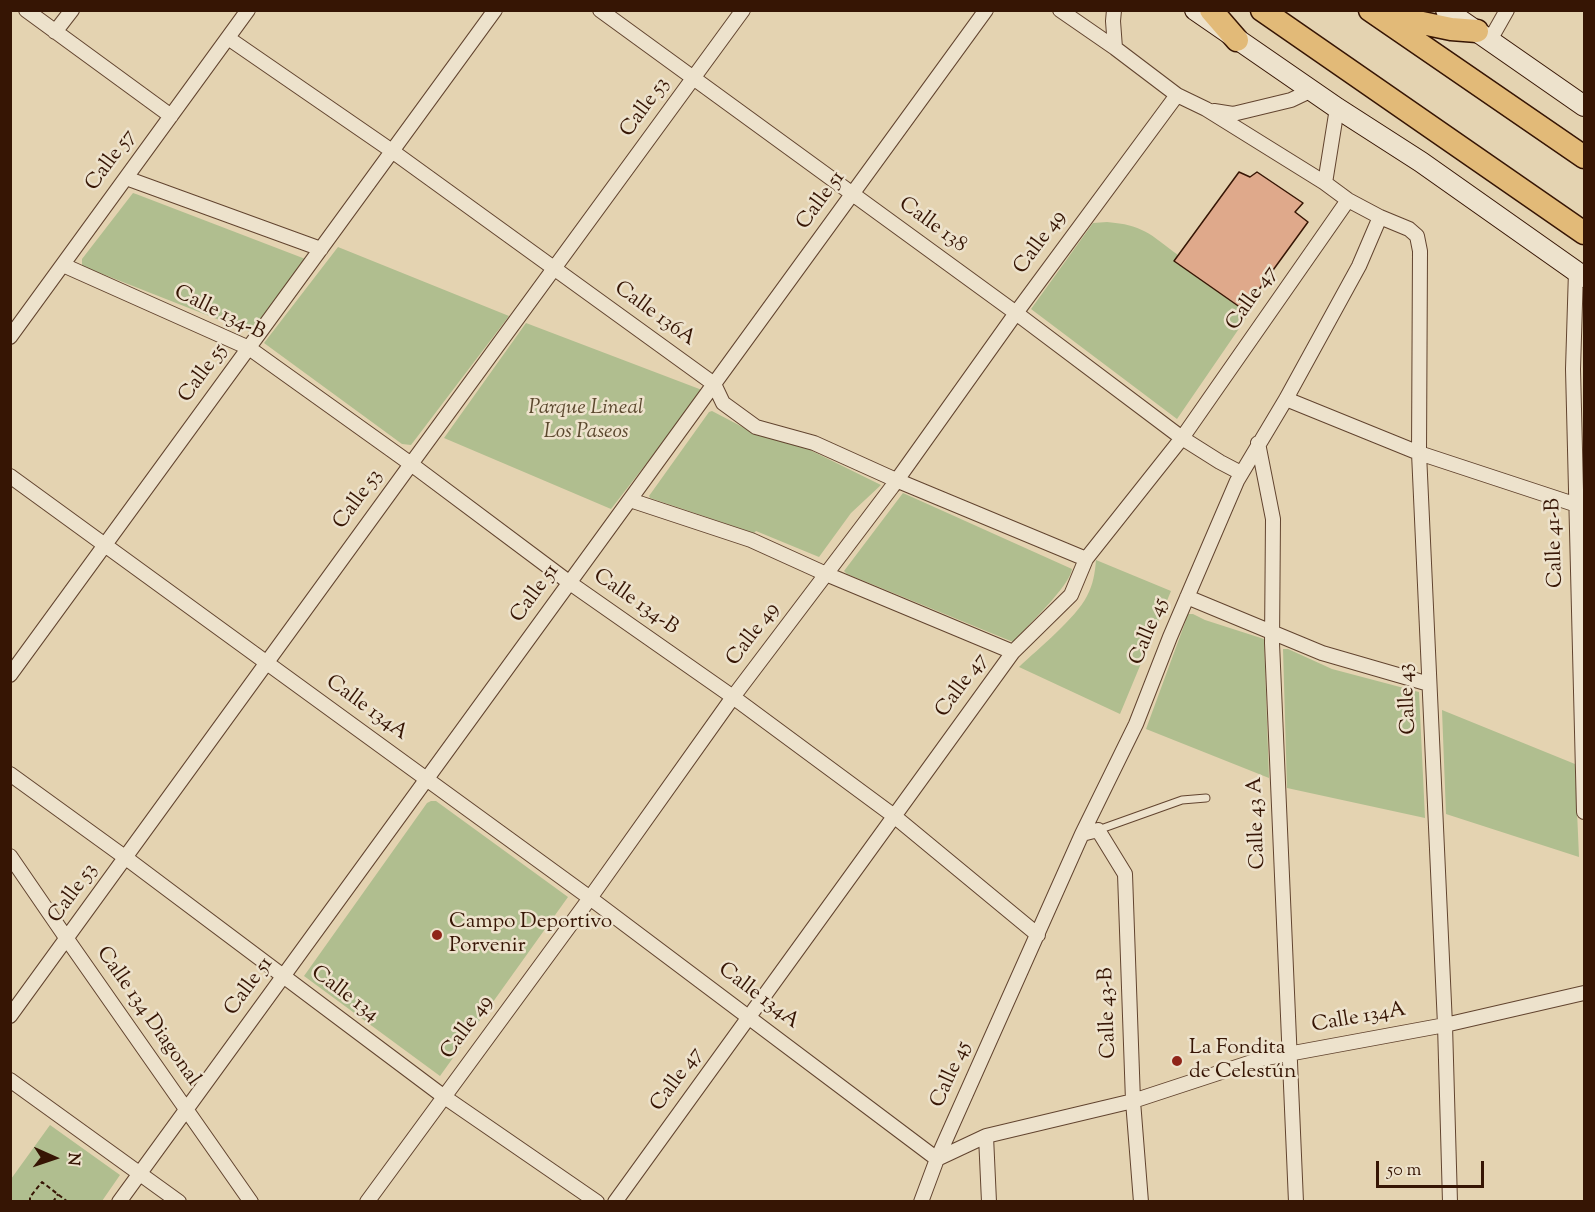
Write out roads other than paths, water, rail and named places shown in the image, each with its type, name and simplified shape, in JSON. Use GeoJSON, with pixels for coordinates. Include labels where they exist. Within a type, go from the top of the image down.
{"type":"FeatureCollection","features":[{"type":"Feature","properties":{"kind":"highway"},"geometry":{"type":"LineString","coordinates":[[1211,10],[1237,39]]}},
{"type":"Feature","properties":{"kind":"highway"},"geometry":{"type":"LineString","coordinates":[[1262,10],[1584,233]]}},
{"type":"Feature","properties":{"kind":"highway"},"geometry":{"type":"LineString","coordinates":[[1370,11],[1484,36]]}},
{"type":"Feature","properties":{"kind":"highway"},"geometry":{"type":"LineString","coordinates":[[1370,11],[1584,157]]}},
{"type":"Feature","properties":{"kind":"main road"},"geometry":{"type":"LineString","coordinates":[[1195,10],[1337,108],[1421,162],[1580,274]]}},
{"type":"Feature","properties":{"kind":"main road"},"geometry":{"type":"LineString","coordinates":[[1446,10],[1584,106]]}},
{"type":"Feature","properties":{"kind":"street"},"geometry":{"type":"LineString","coordinates":[[26,10],[171,116]]}},
{"type":"Feature","properties":{"kind":"street"},"geometry":{"type":"LineString","coordinates":[[55,32],[72,10]]}},
{"type":"Feature","properties":{"kind":"street","name":"Calle 57"},"geometry":{"type":"LineString","coordinates":[[13,328],[63,265],[248,10]]}},
{"type":"Feature","properties":{"kind":"street","name":"Calle 55"},"geometry":{"type":"LineString","coordinates":[[10,675],[495,10]]}},
{"type":"Feature","properties":{"kind":"street","name":"Calle 138"},"geometry":{"type":"LineString","coordinates":[[600,10],[1016,313],[1182,438],[1241,473]]}},
{"type":"Feature","properties":{"kind":"street","name":"Calle 53"},"geometry":{"type":"LineString","coordinates":[[10,1017],[744,10]]}},
{"type":"Feature","properties":{"kind":"street","name":"Calle 51"},"geometry":{"type":"LineString","coordinates":[[119,1202],[986,10]]}},
{"type":"Feature","properties":{"kind":"street"},"geometry":{"type":"LineString","coordinates":[[1060,10],[1177,95],[1206,110],[1325,183],[1348,200],[1380,217]]}},
{"type":"Feature","properties":{"kind":"street"},"geometry":{"type":"LineString","coordinates":[[1114,10],[1115,48]]}},
{"type":"Feature","properties":{"kind":"street"},"geometry":{"type":"LineString","coordinates":[[1484,36],[1507,10]]}},
{"type":"Feature","properties":{"kind":"street","name":"Calle 136A"},"geometry":{"type":"LineString","coordinates":[[228,38],[392,151],[714,384],[723,403],[756,427],[814,443],[896,480],[1086,559]]}},
{"type":"Feature","properties":{"kind":"street"},"geometry":{"type":"LineString","coordinates":[[1206,110],[1233,114],[1291,100],[1312,90]]}},
{"type":"Feature","properties":{"kind":"street","name":"Calle 49"},"geometry":{"type":"LineString","coordinates":[[367,1202],[590,898],[733,697],[896,480],[1177,95]]}},
{"type":"Feature","properties":{"kind":"street"},"geometry":{"type":"LineString","coordinates":[[1325,183],[1337,108]]}},
{"type":"Feature","properties":{"kind":"street"},"geometry":{"type":"LineString","coordinates":[[126,178],[321,249]]}},
{"type":"Feature","properties":{"kind":"street","name":"Calle 47"},"geometry":{"type":"LineString","coordinates":[[615,1202],[1013,652],[1071,595],[1086,559],[1182,438],[1348,200]]}},
{"type":"Feature","properties":{"kind":"street","name":"Calle 45"},"geometry":{"type":"LineString","coordinates":[[921,1202],[937,1159],[1082,834],[1137,723],[1187,597],[1241,473],[1286,399],[1359,266],[1380,217]]}},
{"type":"Feature","properties":{"kind":"street","name":"Calle 43"},"geometry":{"type":"LineString","coordinates":[[1380,217],[1409,229],[1417,236],[1420,251],[1419,453],[1445,1025],[1450,1202]]}},
{"type":"Feature","properties":{"kind":"street","name":"Calle 134-B"},"geometry":{"type":"LineString","coordinates":[[63,265],[249,348],[894,816],[1038,935]]}},
{"type":"Feature","properties":{"kind":"street","name":"Calle 41-B"},"geometry":{"type":"LineString","coordinates":[[1580,274],[1573,369],[1580,506],[1584,812]]}},
{"type":"Feature","properties":{"kind":"street"},"geometry":{"type":"LineString","coordinates":[[1286,399],[1419,453],[1580,506]]}},
{"type":"Feature","properties":{"kind":"street","name":"Calle 43 A"},"geometry":{"type":"LineString","coordinates":[[1258,444],[1273,519],[1271,632],[1296,1202]]}},
{"type":"Feature","properties":{"kind":"street","name":"Calle 134A"},"geometry":{"type":"LineString","coordinates":[[10,476],[590,898],[937,1159],[986,1136],[1133,1101],[1261,1059],[1445,1025],[1584,993]]}},
{"type":"Feature","properties":{"kind":"street"},"geometry":{"type":"LineString","coordinates":[[630,500],[751,540],[1013,652]]}},
{"type":"Feature","properties":{"kind":"street"},"geometry":{"type":"LineString","coordinates":[[1187,597],[1322,653],[1429,684]]}},
{"type":"Feature","properties":{"kind":"street","name":"Calle 134"},"geometry":{"type":"LineString","coordinates":[[10,774],[126,858],[443,1096],[597,1202]]}},
{"type":"Feature","properties":{"kind":"street"},"geometry":{"type":"LineString","coordinates":[[1082,834],[1098,830]]}},
{"type":"Feature","properties":{"kind":"street","name":"Calle 43-B"},"geometry":{"type":"LineString","coordinates":[[1098,830],[1125,874],[1133,1101],[1141,1202]]}},
{"type":"Feature","properties":{"kind":"street","name":"Calle 134 Diagonal"},"geometry":{"type":"LineString","coordinates":[[10,856],[251,1202]]}},
{"type":"Feature","properties":{"kind":"street"},"geometry":{"type":"LineString","coordinates":[[10,1080],[179,1202]]}},
{"type":"Feature","properties":{"kind":"street"},"geometry":{"type":"LineString","coordinates":[[986,1136],[989,1202]]}},
{"type":"Feature","properties":{"kind":"lane"},"geometry":{"type":"LineString","coordinates":[[1098,830],[1182,800],[1206,798]]}},
{"type":"Feature","properties":{"kind":"place","name":"Campo Deportivo Porvenir"},"geometry":{"type":"Point","coordinates":[437,935]}},
{"type":"Feature","properties":{"kind":"place","name":"La Fondita de Celestún"},"geometry":{"type":"Point","coordinates":[1177,1061]}},
{"type":"Feature","properties":{"kind":"park label","name":"Parque Lineal Los Paseos"},"geometry":{"type":"Point","coordinates":[586,421]}}]}
